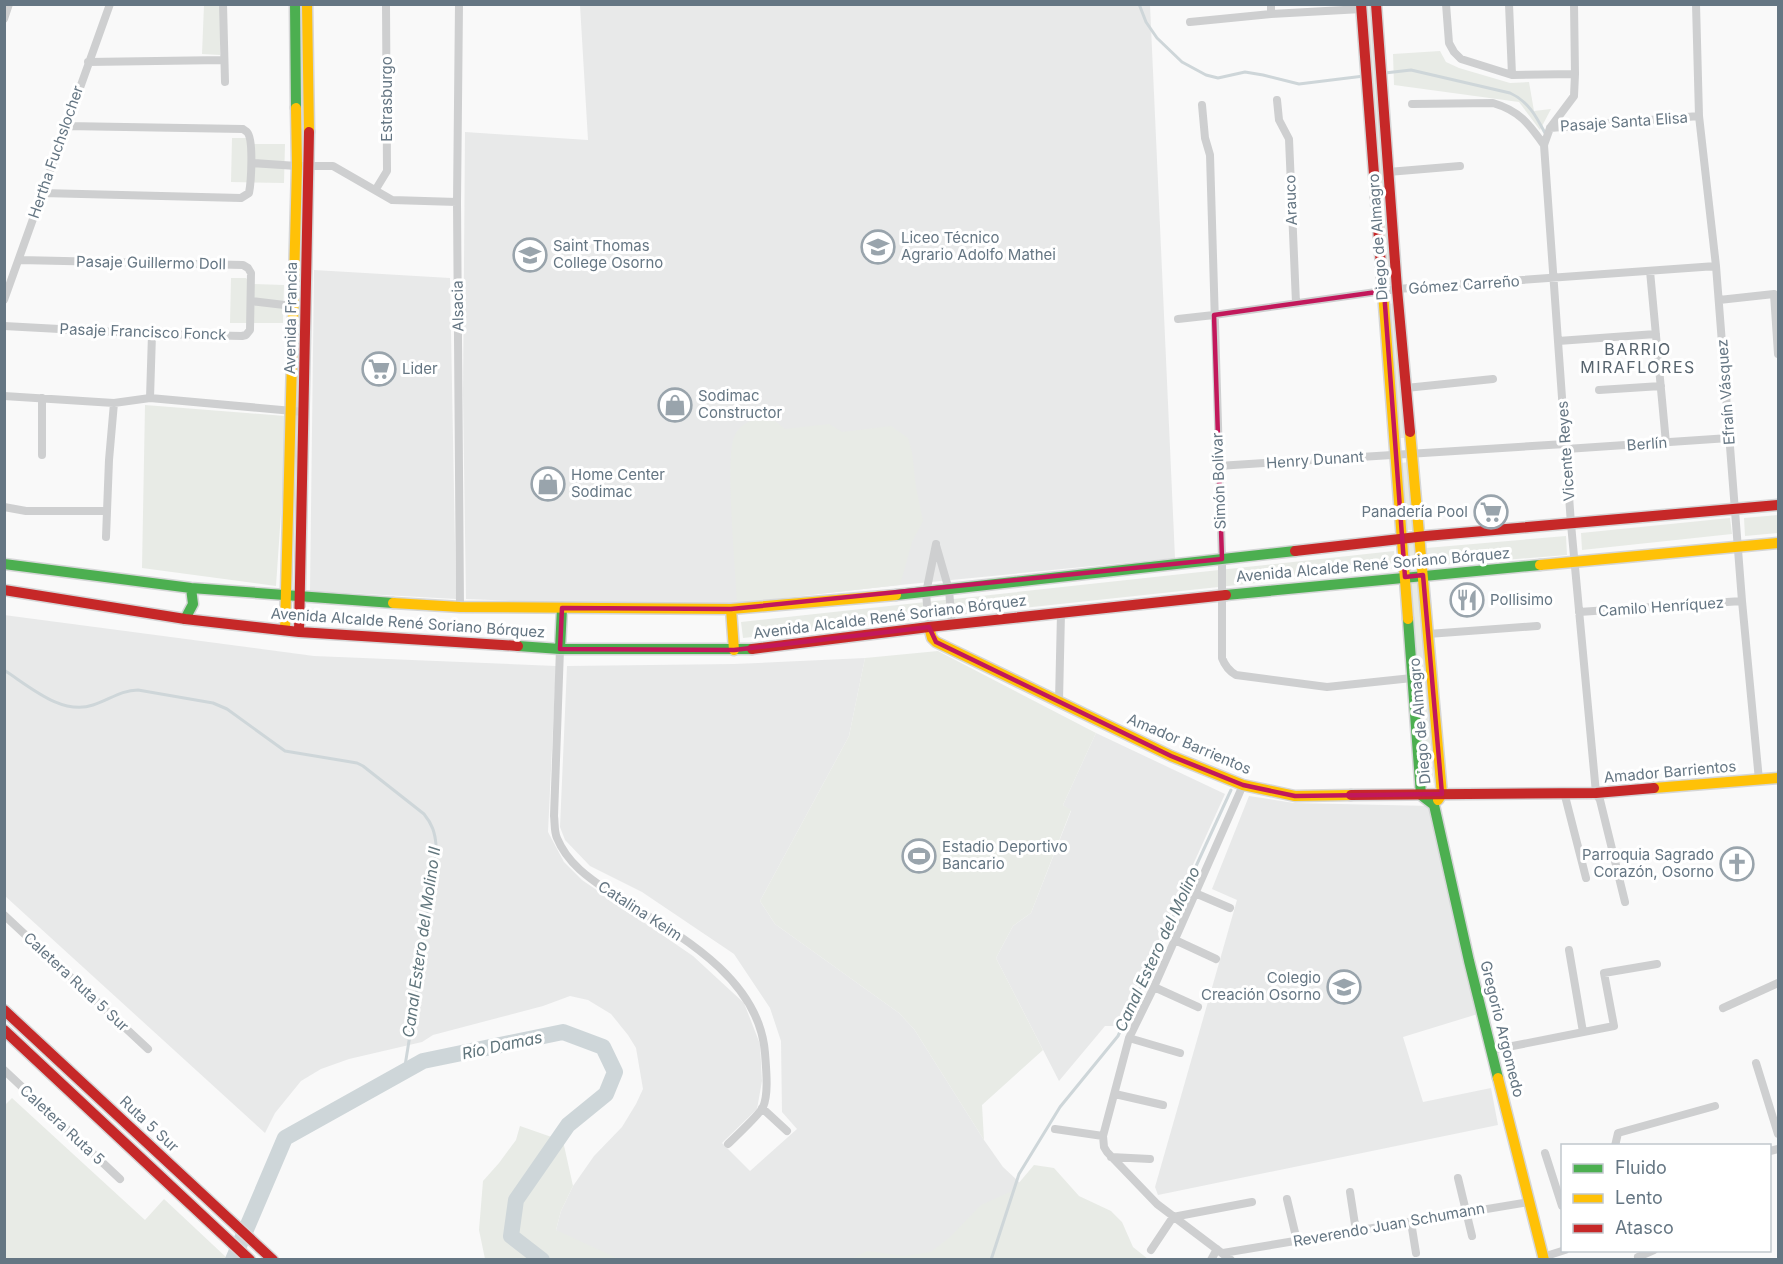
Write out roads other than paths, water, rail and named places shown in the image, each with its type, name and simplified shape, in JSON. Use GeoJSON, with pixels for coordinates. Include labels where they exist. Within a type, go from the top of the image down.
{"type":"FeatureCollection","features":[{"type":"Feature","properties":{"kind":"main road","name":"Avenida Francia"},"geometry":{"type":"LineString","coordinates":[[285,630],[297,166],[295,4]]}},
{"type":"Feature","properties":{"kind":"main road","name":"Avenida Francia"},"geometry":{"type":"LineString","coordinates":[[299,632],[309,166],[307,4]]}},
{"type":"Feature","properties":{"kind":"main road","name":"Diego de Almagro"},"geometry":{"type":"LineString","coordinates":[[1362,7],[1421,795],[1434,805],[1442,794],[1397,289],[1376,4]]}},
{"type":"Feature","properties":{"kind":"main road","name":"Avenida Alcalde René Soriano Bórquez"},"geometry":{"type":"LineString","coordinates":[[4,564],[191,588],[460,607],[731,609],[926,593],[1419,537],[1779,505]]}},
{"type":"Feature","properties":{"kind":"main road","name":"Avenida Alcalde René Soriano Bórquez"},"geometry":{"type":"LineString","coordinates":[[4,590],[185,620],[299,632],[560,649],[734,650],[1221,595],[1779,543]]}},
{"type":"Feature","properties":{"kind":"main road"},"geometry":{"type":"LineString","coordinates":[[185,620],[193,604],[191,588]]}},
{"type":"Feature","properties":{"kind":"main road"},"geometry":{"type":"LineString","coordinates":[[560,649],[562,608]]}},
{"type":"Feature","properties":{"kind":"main road"},"geometry":{"type":"LineString","coordinates":[[731,609],[734,650]]}},
{"type":"Feature","properties":{"kind":"main road","name":"Amador Barrientos"},"geometry":{"type":"LineString","coordinates":[[929,627],[932,638],[936,642],[1172,756],[1243,785],[1295,796],[1596,793],[1779,778]]}},
{"type":"Feature","properties":{"kind":"main road"},"geometry":{"type":"LineString","coordinates":[[1412,678],[1431,676]]}},
{"type":"Feature","properties":{"kind":"main road","name":"Gregorio Argomedo"},"geometry":{"type":"LineString","coordinates":[[1434,805],[1469,961],[1544,1258]]}},
{"type":"Feature","properties":{"kind":"main road","name":"Ruta 5 Sur"},"geometry":{"type":"LineString","coordinates":[[4,1010],[273,1260]]}},
{"type":"Feature","properties":{"kind":"main road","name":"Ruta 5 Sur"},"geometry":{"type":"LineString","coordinates":[[4,1030],[250,1260]]}},
{"type":"Feature","properties":{"kind":"street"},"geometry":{"type":"LineString","coordinates":[[4,19],[9,4]]}},
{"type":"Feature","properties":{"kind":"street","name":"Hertha Fuchslocher"},"geometry":{"type":"LineString","coordinates":[[4,300],[110,4]]}},
{"type":"Feature","properties":{"kind":"street"},"geometry":{"type":"LineString","coordinates":[[223,4],[225,82]]}},
{"type":"Feature","properties":{"kind":"street","name":"Estrasburgo"},"geometry":{"type":"LineString","coordinates":[[376,189],[387,171],[386,4]]}},
{"type":"Feature","properties":{"kind":"street","name":"Alsacia"},"geometry":{"type":"LineString","coordinates":[[459,4],[457,202],[460,607]]}},
{"type":"Feature","properties":{"kind":"street"},"geometry":{"type":"LineString","coordinates":[[1271,4],[1271,14]]}},
{"type":"Feature","properties":{"kind":"street"},"geometry":{"type":"LineString","coordinates":[[1446,4],[1451,47],[1461,59],[1512,75],[1575,74]]}},
{"type":"Feature","properties":{"kind":"street"},"geometry":{"type":"LineString","coordinates":[[1509,4],[1512,75]]}},
{"type":"Feature","properties":{"kind":"street"},"geometry":{"type":"LineString","coordinates":[[1412,104],[1493,103],[1517,113],[1546,137],[1574,96],[1574,4]]}},
{"type":"Feature","properties":{"kind":"street","name":"Efraín Vásquez"},"geometry":{"type":"LineString","coordinates":[[1696,4],[1699,116],[1716,266],[1742,601],[1759,780]]}},
{"type":"Feature","properties":{"kind":"street"},"geometry":{"type":"LineString","coordinates":[[1190,22],[1362,7]]}},
{"type":"Feature","properties":{"kind":"street"},"geometry":{"type":"LineString","coordinates":[[88,62],[224,60]]}},
{"type":"Feature","properties":{"kind":"street","name":"Arauco"},"geometry":{"type":"LineString","coordinates":[[1277,100],[1279,120],[1289,139],[1296,303]]}},
{"type":"Feature","properties":{"kind":"street","name":"Simón Bolívar"},"geometry":{"type":"LineString","coordinates":[[1202,105],[1204,138],[1210,155],[1222,559],[1222,658],[1227,668],[1236,675],[1327,687],[1412,678]]}},
{"type":"Feature","properties":{"kind":"street","name":"Pasaje Santa Elisa"},"geometry":{"type":"LineString","coordinates":[[1546,137],[1699,116]]}},
{"type":"Feature","properties":{"kind":"street"},"geometry":{"type":"LineString","coordinates":[[42,193],[241,198],[247,195],[250,189],[252,163],[249,135],[243,129],[66,126]]}},
{"type":"Feature","properties":{"kind":"street","name":"Vicente Reyes"},"geometry":{"type":"LineString","coordinates":[[1546,137],[1565,446],[1596,793],[1600,800],[1625,902]]}},
{"type":"Feature","properties":{"kind":"street"},"geometry":{"type":"LineString","coordinates":[[252,163],[333,166],[397,201],[457,202]]}},
{"type":"Feature","properties":{"kind":"street"},"geometry":{"type":"LineString","coordinates":[[1388,172],[1460,166]]}},
{"type":"Feature","properties":{"kind":"street","name":"Pasaje Guillermo Doll"},"geometry":{"type":"LineString","coordinates":[[18,260],[243,265],[251,273],[251,301]]}},
{"type":"Feature","properties":{"kind":"street","name":"Gómez Carreño"},"geometry":{"type":"LineString","coordinates":[[1178,318],[1397,289],[1716,266]]}},
{"type":"Feature","properties":{"kind":"street"},"geometry":{"type":"LineString","coordinates":[[1650,271],[1666,443]]}},
{"type":"Feature","properties":{"kind":"street"},"geometry":{"type":"LineString","coordinates":[[1719,300],[1774,294],[1779,354]]}},
{"type":"Feature","properties":{"kind":"street"},"geometry":{"type":"LineString","coordinates":[[293,307],[306,299]]}},
{"type":"Feature","properties":{"kind":"street"},"geometry":{"type":"LineString","coordinates":[[251,301],[293,307],[306,316]]}},
{"type":"Feature","properties":{"kind":"street","name":"Pasaje Francisco Fonck"},"geometry":{"type":"LineString","coordinates":[[4,326],[152,334],[244,335],[250,330],[251,301]]}},
{"type":"Feature","properties":{"kind":"street"},"geometry":{"type":"LineString","coordinates":[[150,398],[152,334]]}},
{"type":"Feature","properties":{"kind":"street"},"geometry":{"type":"LineString","coordinates":[[1558,341],[1656,334]]}},
{"type":"Feature","properties":{"kind":"street"},"geometry":{"type":"LineString","coordinates":[[1406,388],[1493,379]]}},
{"type":"Feature","properties":{"kind":"street"},"geometry":{"type":"LineString","coordinates":[[1599,390],[1661,386]]}},
{"type":"Feature","properties":{"kind":"street"},"geometry":{"type":"LineString","coordinates":[[4,396],[114,403],[150,398],[304,412]]}},
{"type":"Feature","properties":{"kind":"street"},"geometry":{"type":"LineString","coordinates":[[42,398],[42,455]]}},
{"type":"Feature","properties":{"kind":"street"},"geometry":{"type":"LineString","coordinates":[[106,537],[114,403]]}},
{"type":"Feature","properties":{"kind":"street","name":"Berlín"},"geometry":{"type":"LineString","coordinates":[[1412,454],[1666,443],[1729,438]]}},
{"type":"Feature","properties":{"kind":"street","name":"Henry Dunant"},"geometry":{"type":"LineString","coordinates":[[1218,466],[1412,454]]}},
{"type":"Feature","properties":{"kind":"street"},"geometry":{"type":"LineString","coordinates":[[4,507],[26,511],[106,511]]}},
{"type":"Feature","properties":{"kind":"street"},"geometry":{"type":"LineString","coordinates":[[929,627],[926,593],[936,544],[949,590],[952,625]]}},
{"type":"Feature","properties":{"kind":"street","name":"Camilo Henríquez"},"geometry":{"type":"LineString","coordinates":[[1579,612],[1742,601]]}},
{"type":"Feature","properties":{"kind":"street"},"geometry":{"type":"LineString","coordinates":[[1059,701],[1061,613]]}},
{"type":"Feature","properties":{"kind":"street"},"geometry":{"type":"LineString","coordinates":[[1428,634],[1537,626]]}},
{"type":"Feature","properties":{"kind":"street","name":"Catalina Keim"},"geometry":{"type":"LineString","coordinates":[[560,649],[554,816],[557,838],[584,874],[712,960],[748,999],[764,1040],[767,1080],[762,1108]]}},
{"type":"Feature","properties":{"kind":"street"},"geometry":{"type":"LineString","coordinates":[[1231,1260],[1157,1204],[1111,1157],[1104,1147],[1103,1136],[1129,1038],[1154,987],[1243,785]]}},
{"type":"Feature","properties":{"kind":"street"},"geometry":{"type":"LineString","coordinates":[[1564,792],[1586,878]]}},
{"type":"Feature","properties":{"kind":"street"},"geometry":{"type":"LineString","coordinates":[[1195,892],[1230,908]]}},
{"type":"Feature","properties":{"kind":"street","name":"Caletera Ruta 5 Sur"},"geometry":{"type":"LineString","coordinates":[[4,915],[148,1049]]}},
{"type":"Feature","properties":{"kind":"street"},"geometry":{"type":"LineString","coordinates":[[1175,940],[1216,959]]}},
{"type":"Feature","properties":{"kind":"street"},"geometry":{"type":"LineString","coordinates":[[1569,950],[1583,1032]]}},
{"type":"Feature","properties":{"kind":"street"},"geometry":{"type":"LineString","coordinates":[[1492,1050],[1614,1026],[1604,973],[1657,964]]}},
{"type":"Feature","properties":{"kind":"street"},"geometry":{"type":"LineString","coordinates":[[1724,1008],[1779,984]]}},
{"type":"Feature","properties":{"kind":"street"},"geometry":{"type":"LineString","coordinates":[[1154,987],[1198,1007]]}},
{"type":"Feature","properties":{"kind":"street"},"geometry":{"type":"LineString","coordinates":[[1129,1038],[1180,1053]]}},
{"type":"Feature","properties":{"kind":"street"},"geometry":{"type":"LineString","coordinates":[[1756,1063],[1779,1134]]}},
{"type":"Feature","properties":{"kind":"street","name":"Caletera Ruta 5"},"geometry":{"type":"LineString","coordinates":[[4,1071],[120,1179]]}},
{"type":"Feature","properties":{"kind":"street"},"geometry":{"type":"LineString","coordinates":[[1115,1094],[1163,1105]]}},
{"type":"Feature","properties":{"kind":"street"},"geometry":{"type":"LineString","coordinates":[[1615,1144],[1617,1133],[1715,1106]]}},
{"type":"Feature","properties":{"kind":"street"},"geometry":{"type":"LineString","coordinates":[[728,1143],[762,1108],[787,1131]]}},
{"type":"Feature","properties":{"kind":"street"},"geometry":{"type":"LineString","coordinates":[[1055,1129],[1103,1136]]}},
{"type":"Feature","properties":{"kind":"street"},"geometry":{"type":"LineString","coordinates":[[1545,1153],[1561,1200]]}},
{"type":"Feature","properties":{"kind":"street"},"geometry":{"type":"LineString","coordinates":[[1111,1157],[1150,1159]]}},
{"type":"Feature","properties":{"kind":"street"},"geometry":{"type":"LineString","coordinates":[[1458,1178],[1472,1236]]}},
{"type":"Feature","properties":{"kind":"street"},"geometry":{"type":"LineString","coordinates":[[1350,1192],[1356,1231]]}},
{"type":"Feature","properties":{"kind":"street"},"geometry":{"type":"LineString","coordinates":[[1287,1199],[1297,1241]]}},
{"type":"Feature","properties":{"kind":"street"},"geometry":{"type":"LineString","coordinates":[[1151,1250],[1173,1217],[1252,1202]]}},
{"type":"Feature","properties":{"kind":"street","name":"Reverendo Juan Schumann"},"geometry":{"type":"LineString","coordinates":[[1220,1251],[1297,1241],[1529,1202]]}},
{"type":"Feature","properties":{"kind":"street"},"geometry":{"type":"LineString","coordinates":[[1411,1222],[1416,1253]]}},
{"type":"Feature","properties":{"kind":"street"},"geometry":{"type":"LineString","coordinates":[[1211,1260],[1220,1251]]}},
{"type":"Feature","properties":{"kind":"street"},"geometry":{"type":"LineString","coordinates":[[1544,1258],[1562,1252]]}},
{"type":"Feature","properties":{"kind":"waterway","name":"Canal Estero del Molino"},"geometry":{"type":"LineString","coordinates":[[1139,4],[1146,22],[1157,38],[1182,62],[1206,75],[1218,78],[1245,72],[1299,84],[1364,76]]}},
{"type":"Feature","properties":{"kind":"waterway","name":"Canal Estero del Molino"},"geometry":{"type":"LineString","coordinates":[[1385,73],[1411,70],[1510,93],[1527,105],[1545,133]]}},
{"type":"Feature","properties":{"kind":"waterway","name":"Canal Estero del Molino II"},"geometry":{"type":"LineString","coordinates":[[4,670],[46,698],[70,706],[93,705],[132,690],[213,703],[227,709],[285,751],[357,763],[363,766],[424,814],[433,828],[436,845],[404,1072]]}},
{"type":"Feature","properties":{"kind":"waterway","name":"Canal Estero del Molino"},"geometry":{"type":"LineString","coordinates":[[991,1260],[1019,1174],[1060,1107],[1118,1036],[1231,790]]}},
{"type":"Feature","properties":{"kind":"waterway","name":"Río Damas"},"geometry":{"type":"LineString","coordinates":[[233,1260],[285,1138],[423,1061],[563,1032],[603,1047],[615,1072],[606,1094],[568,1125],[516,1200],[511,1236],[542,1260]]}},
{"type":"Feature","properties":{"kind":"place","name":"Liceo Técnico Agrario Adolfo Mathei"},"geometry":{"type":"Point","coordinates":[878,247]}},
{"type":"Feature","properties":{"kind":"place","name":"Saint Thomas College Osorno"},"geometry":{"type":"Point","coordinates":[530,255]}},
{"type":"Feature","properties":{"kind":"place","name":"Lider"},"geometry":{"type":"Point","coordinates":[379,369]}},
{"type":"Feature","properties":{"kind":"place","name":"Sodimac Constructor"},"geometry":{"type":"Point","coordinates":[675,405]}},
{"type":"Feature","properties":{"kind":"place","name":"Home Center Sodimac"},"geometry":{"type":"Point","coordinates":[548,484]}},
{"type":"Feature","properties":{"kind":"place","name":"Panadería Pool"},"geometry":{"type":"Point","coordinates":[1491,512]}},
{"type":"Feature","properties":{"kind":"place","name":"Pollisimo"},"geometry":{"type":"Point","coordinates":[1467,600]}},
{"type":"Feature","properties":{"kind":"place","name":"Estadio Deportivo Bancario"},"geometry":{"type":"Point","coordinates":[919,856]}},
{"type":"Feature","properties":{"kind":"place","name":"Parroquia Sagrado Corazón, Osorno"},"geometry":{"type":"Point","coordinates":[1737,864]}},
{"type":"Feature","properties":{"kind":"place","name":"Colegio Creación Osorno"},"geometry":{"type":"Point","coordinates":[1344,987]}},
{"type":"Feature","properties":{"kind":"district","name":"BARRIO MIRAFLORES"},"geometry":{"type":"Point","coordinates":[1638,358]}}]}
